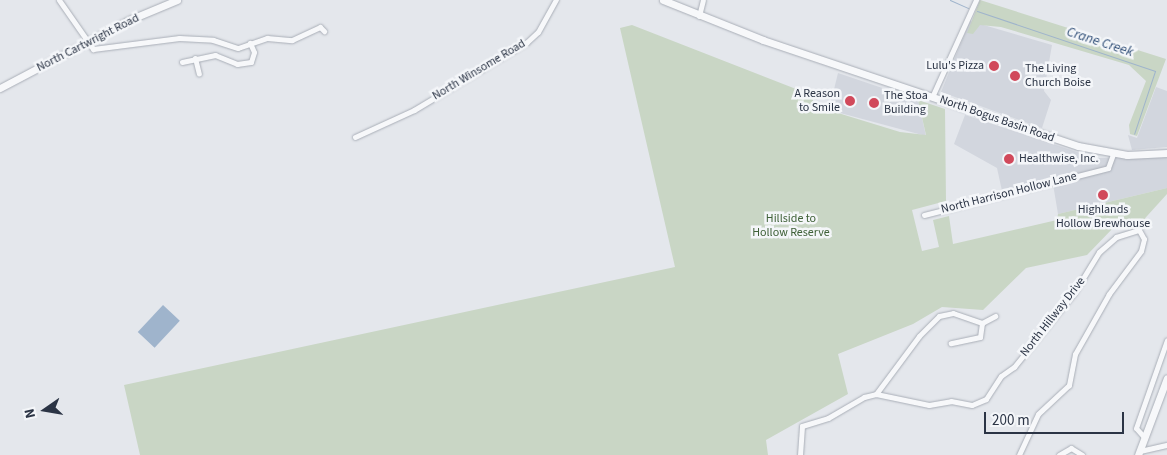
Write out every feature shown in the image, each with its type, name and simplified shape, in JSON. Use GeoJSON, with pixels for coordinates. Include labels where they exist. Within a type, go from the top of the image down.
{"type":"FeatureCollection","features":[{"type":"Feature","properties":{"kind":"street"},"geometry":{"type":"LineString","coordinates":[[59,0],[86,43],[94,48],[179,38],[213,40],[238,48],[266,38],[292,40],[320,27],[324,31]]}},
{"type":"Feature","properties":{"kind":"street","name":"North Cartwright Road"},"geometry":{"type":"LineString","coordinates":[[0,88],[86,43],[177,0]]}},
{"type":"Feature","properties":{"kind":"street","name":"North Winsome Road"},"geometry":{"type":"LineString","coordinates":[[355,137],[414,110],[526,43],[556,0]]}},
{"type":"Feature","properties":{"kind":"street","name":"North Bogus Basin Road"},"geometry":{"type":"LineString","coordinates":[[663,0],[699,17],[932,97],[1113,154],[1167,153]]}},
{"type":"Feature","properties":{"kind":"street"},"geometry":{"type":"LineString","coordinates":[[699,17],[703,0]]}},
{"type":"Feature","properties":{"kind":"street"},"geometry":{"type":"LineString","coordinates":[[932,97],[976,0]]}},
{"type":"Feature","properties":{"kind":"street"},"geometry":{"type":"LineString","coordinates":[[182,62],[215,55],[237,64],[250,62],[254,52],[250,43]]}},
{"type":"Feature","properties":{"kind":"street"},"geometry":{"type":"LineString","coordinates":[[195,58],[199,74]]}},
{"type":"Feature","properties":{"kind":"street","name":"North Harrison Hollow Lane"},"geometry":{"type":"LineString","coordinates":[[924,214],[1108,168],[1113,154]]}},
{"type":"Feature","properties":{"kind":"street","name":"North Hillway Drive"},"geometry":{"type":"LineString","coordinates":[[876,394],[918,404],[978,404],[1074,292],[1099,252],[1116,237],[1139,230],[1144,239],[1141,251],[1109,294],[1075,354],[1069,385],[1038,414],[1019,455]]}},
{"type":"Feature","properties":{"kind":"street"},"geometry":{"type":"LineString","coordinates":[[800,455],[802,426],[876,394],[919,336],[939,316],[953,313],[982,323],[995,316]]}},
{"type":"Feature","properties":{"kind":"street"},"geometry":{"type":"LineString","coordinates":[[951,344],[980,337],[982,323]]}},
{"type":"Feature","properties":{"kind":"street"},"geometry":{"type":"LineString","coordinates":[[1145,438],[1136,428],[1167,340]]}},
{"type":"Feature","properties":{"kind":"street"},"geometry":{"type":"LineString","coordinates":[[1167,378],[1139,453],[1149,452],[1167,445]]}},
{"type":"Feature","properties":{"kind":"street"},"geometry":{"type":"LineString","coordinates":[[1059,455],[1071,448],[1082,455]]}},
{"type":"Feature","properties":{"kind":"shaded area"},"geometry":{"type":"Polygon","coordinates":[[[970,21],[1052,45],[1044,91],[1051,100],[1042,128],[941,92],[970,21]]]}},
{"type":"Feature","properties":{"kind":"shaded area"},"geometry":{"type":"Polygon","coordinates":[[[838,73],[918,100],[926,136],[829,110],[838,73]]]}},
{"type":"Feature","properties":{"kind":"shaded area"},"geometry":{"type":"Polygon","coordinates":[[[1156,87],[1167,91],[1167,147],[1132,150],[1128,135],[1137,138],[1156,87]]]}},
{"type":"Feature","properties":{"kind":"shaded area"},"geometry":{"type":"Polygon","coordinates":[[[965,115],[1095,158],[1167,157],[1167,188],[1058,214],[1052,178],[1002,191],[997,168],[954,144],[965,115]]]}},
{"type":"Feature","properties":{"kind":"green space"},"geometry":{"type":"Polygon","coordinates":[[[980,0],[1166,59],[1137,136],[1130,134],[1129,125],[1146,81],[1129,65],[1001,27],[980,25],[973,34],[967,33],[980,0]]]}},
{"type":"Feature","properties":{"kind":"green space","name":"Hillside to Hollow Reserve"},"geometry":{"type":"Polygon","coordinates":[[[632,25],[814,96],[812,105],[900,132],[926,135],[918,100],[945,109],[946,201],[912,210],[922,251],[939,247],[933,220],[949,216],[953,244],[1057,220],[1058,214],[1167,188],[1167,194],[1138,226],[1115,226],[1087,255],[1026,268],[983,310],[942,307],[913,324],[838,354],[848,394],[766,440],[768,455],[140,455],[124,385],[675,267],[620,28],[632,25]]]}},
{"type":"Feature","properties":{"kind":"water"},"geometry":{"type":"Polygon","coordinates":[[[163,305],[180,321],[155,348],[138,332],[163,305]]]}},
{"type":"Feature","properties":{"kind":"waterway","name":"Crane Creek"},"geometry":{"type":"LineString","coordinates":[[950,0],[968,8]]}},
{"type":"Feature","properties":{"kind":"waterway","name":"Crane Creek"},"geometry":{"type":"LineString","coordinates":[[977,11],[1155,71],[1134,134]]}},
{"type":"Feature","properties":{"kind":"place","name":"Lulu's Pizza"},"geometry":{"type":"Point","coordinates":[994,66]}},
{"type":"Feature","properties":{"kind":"place","name":"The Living Church Boise"},"geometry":{"type":"Point","coordinates":[1015,76]}},
{"type":"Feature","properties":{"kind":"place","name":"A Reason to Smile"},"geometry":{"type":"Point","coordinates":[850,101]}},
{"type":"Feature","properties":{"kind":"place","name":"The Stoa Building"},"geometry":{"type":"Point","coordinates":[874,103]}},
{"type":"Feature","properties":{"kind":"place","name":"Healthwise, Inc."},"geometry":{"type":"Point","coordinates":[1009,159]}},
{"type":"Feature","properties":{"kind":"place","name":"Highlands Hollow Brewhouse"},"geometry":{"type":"Point","coordinates":[1103,195]}}]}
